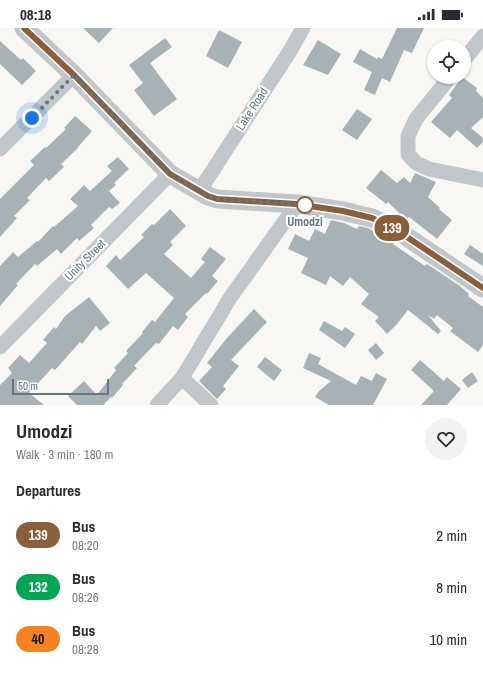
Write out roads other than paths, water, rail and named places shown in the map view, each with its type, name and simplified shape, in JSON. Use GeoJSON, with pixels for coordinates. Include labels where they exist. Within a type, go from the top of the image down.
{"type":"FeatureCollection","features":[{"type":"Feature","properties":{"kind":"street"},"geometry":{"type":"LineString","coordinates":[[24,28],[74,75],[170,174],[208,196],[217,199],[296,204],[343,211],[372,218],[398,231],[483,288]]}},
{"type":"Feature","properties":{"kind":"street","name":"Lake Road"},"geometry":{"type":"LineString","coordinates":[[200,190],[290,51],[303,28]]}},
{"type":"Feature","properties":{"kind":"street"},"geometry":{"type":"LineString","coordinates":[[471,51],[483,36]]}},
{"type":"Feature","properties":{"kind":"street"},"geometry":{"type":"LineString","coordinates":[[0,149],[74,75]]}},
{"type":"Feature","properties":{"kind":"street"},"geometry":{"type":"LineString","coordinates":[[444,84],[416,119],[408,136],[408,154],[416,163],[429,169],[483,180]]}},
{"type":"Feature","properties":{"kind":"street","name":"Unity Street"},"geometry":{"type":"LineString","coordinates":[[0,347],[170,174]]}},
{"type":"Feature","properties":{"kind":"street"},"geometry":{"type":"LineString","coordinates":[[157,405],[182,378],[230,298],[296,204]]}},
{"type":"Feature","properties":{"kind":"street"},"geometry":{"type":"LineString","coordinates":[[182,378],[211,405]]}},
{"type":"Feature","properties":{"kind":"place","name":"Umodzi"},"geometry":{"type":"Point","coordinates":[305,205]}}]}
